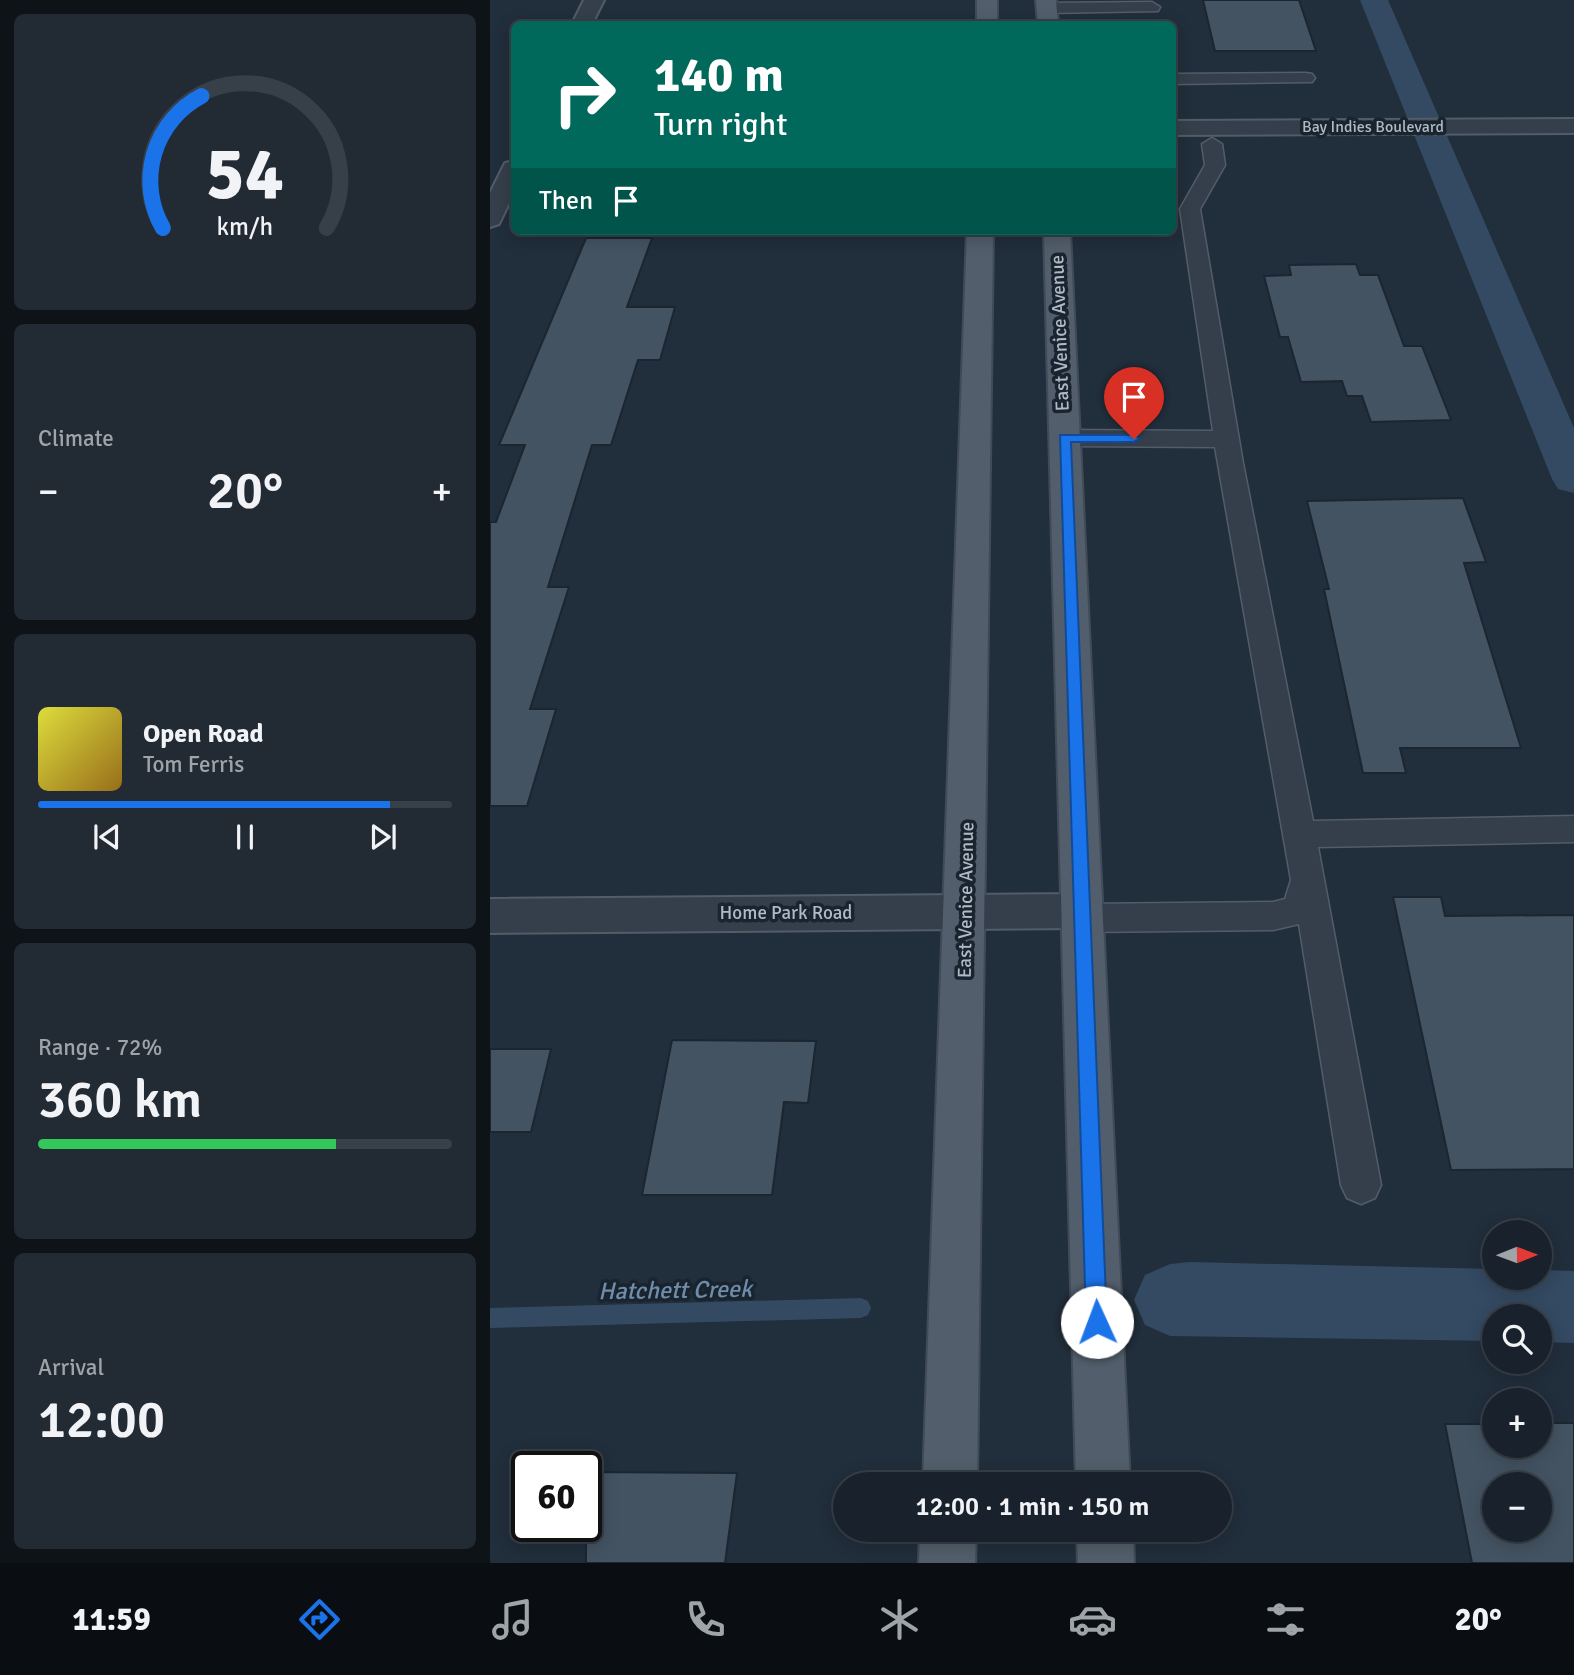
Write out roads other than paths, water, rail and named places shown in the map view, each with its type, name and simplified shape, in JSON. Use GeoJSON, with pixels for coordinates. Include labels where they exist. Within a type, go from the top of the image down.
{"type":"FeatureCollection","features":[{"type":"Feature","properties":{"kind":"main road"},"geometry":{"type":"LineString","coordinates":[[987,0],[987,21]]}},
{"type":"Feature","properties":{"kind":"main road","name":"East Venice Avenue"},"geometry":{"type":"LineString","coordinates":[[950,1472],[966,912],[980,235]]}},
{"type":"Feature","properties":{"kind":"main road","name":"East Venice Avenue"},"geometry":{"type":"LineString","coordinates":[[1057,235],[1103,1472]]}},
{"type":"Feature","properties":{"kind":"main road"},"geometry":{"type":"LineString","coordinates":[[947,1563],[948,1542]]}},
{"type":"Feature","properties":{"kind":"main road"},"geometry":{"type":"LineString","coordinates":[[1105,1542],[1106,1563]]}},
{"type":"Feature","properties":{"kind":"street"},"geometry":{"type":"LineString","coordinates":[[584,21],[594,0]]}},
{"type":"Feature","properties":{"kind":"street","name":"Bay Indies Boulevard"},"geometry":{"type":"LineString","coordinates":[[1176,128],[1362,135],[1498,134],[1574,126]]}},
{"type":"Feature","properties":{"kind":"street","name":"Bay Indies Boulevard"},"geometry":{"type":"LineString","coordinates":[[1498,134],[1574,142]]}},
{"type":"Feature","properties":{"kind":"street","name":"Bay Indies Boulevard"},"geometry":{"type":"LineString","coordinates":[[1176,144],[1362,135]]}},
{"type":"Feature","properties":{"kind":"street"},"geometry":{"type":"LineString","coordinates":[[490,219],[511,174]]}},
{"type":"Feature","properties":{"kind":"street","name":"Home Park Road"},"geometry":{"type":"LineString","coordinates":[[490,916],[966,912],[1082,915]]}},
{"type":"Feature","properties":{"kind":"lane"},"geometry":{"type":"LineString","coordinates":[[1047,11],[1152,3],[1155,21]]}},
{"type":"Feature","properties":{"kind":"lane"},"geometry":{"type":"LineString","coordinates":[[1176,79],[1306,78]]}},
{"type":"Feature","properties":{"kind":"lane"},"geometry":{"type":"LineString","coordinates":[[1212,144],[1215,165],[1190,209],[1226,439],[1301,834],[1362,1185]]}},
{"type":"Feature","properties":{"kind":"lane"},"geometry":{"type":"LineString","coordinates":[[1064,438],[1226,439]]}},
{"type":"Feature","properties":{"kind":"lane"},"geometry":{"type":"LineString","coordinates":[[1301,834],[1574,829]]}},
{"type":"Feature","properties":{"kind":"lane"},"geometry":{"type":"LineString","coordinates":[[1082,915],[1273,916],[1300,910],[1308,880]]}},
{"type":"Feature","properties":{"kind":"waterway"},"geometry":{"type":"LineString","coordinates":[[1374,0],[1574,479]]}},
{"type":"Feature","properties":{"kind":"waterway"},"geometry":{"type":"LineString","coordinates":[[1170,1300],[1190,1298],[1574,1307]]}},
{"type":"Feature","properties":{"kind":"waterway","name":"Hatchett Creek"},"geometry":{"type":"LineString","coordinates":[[490,1318],[861,1308]]}}]}
